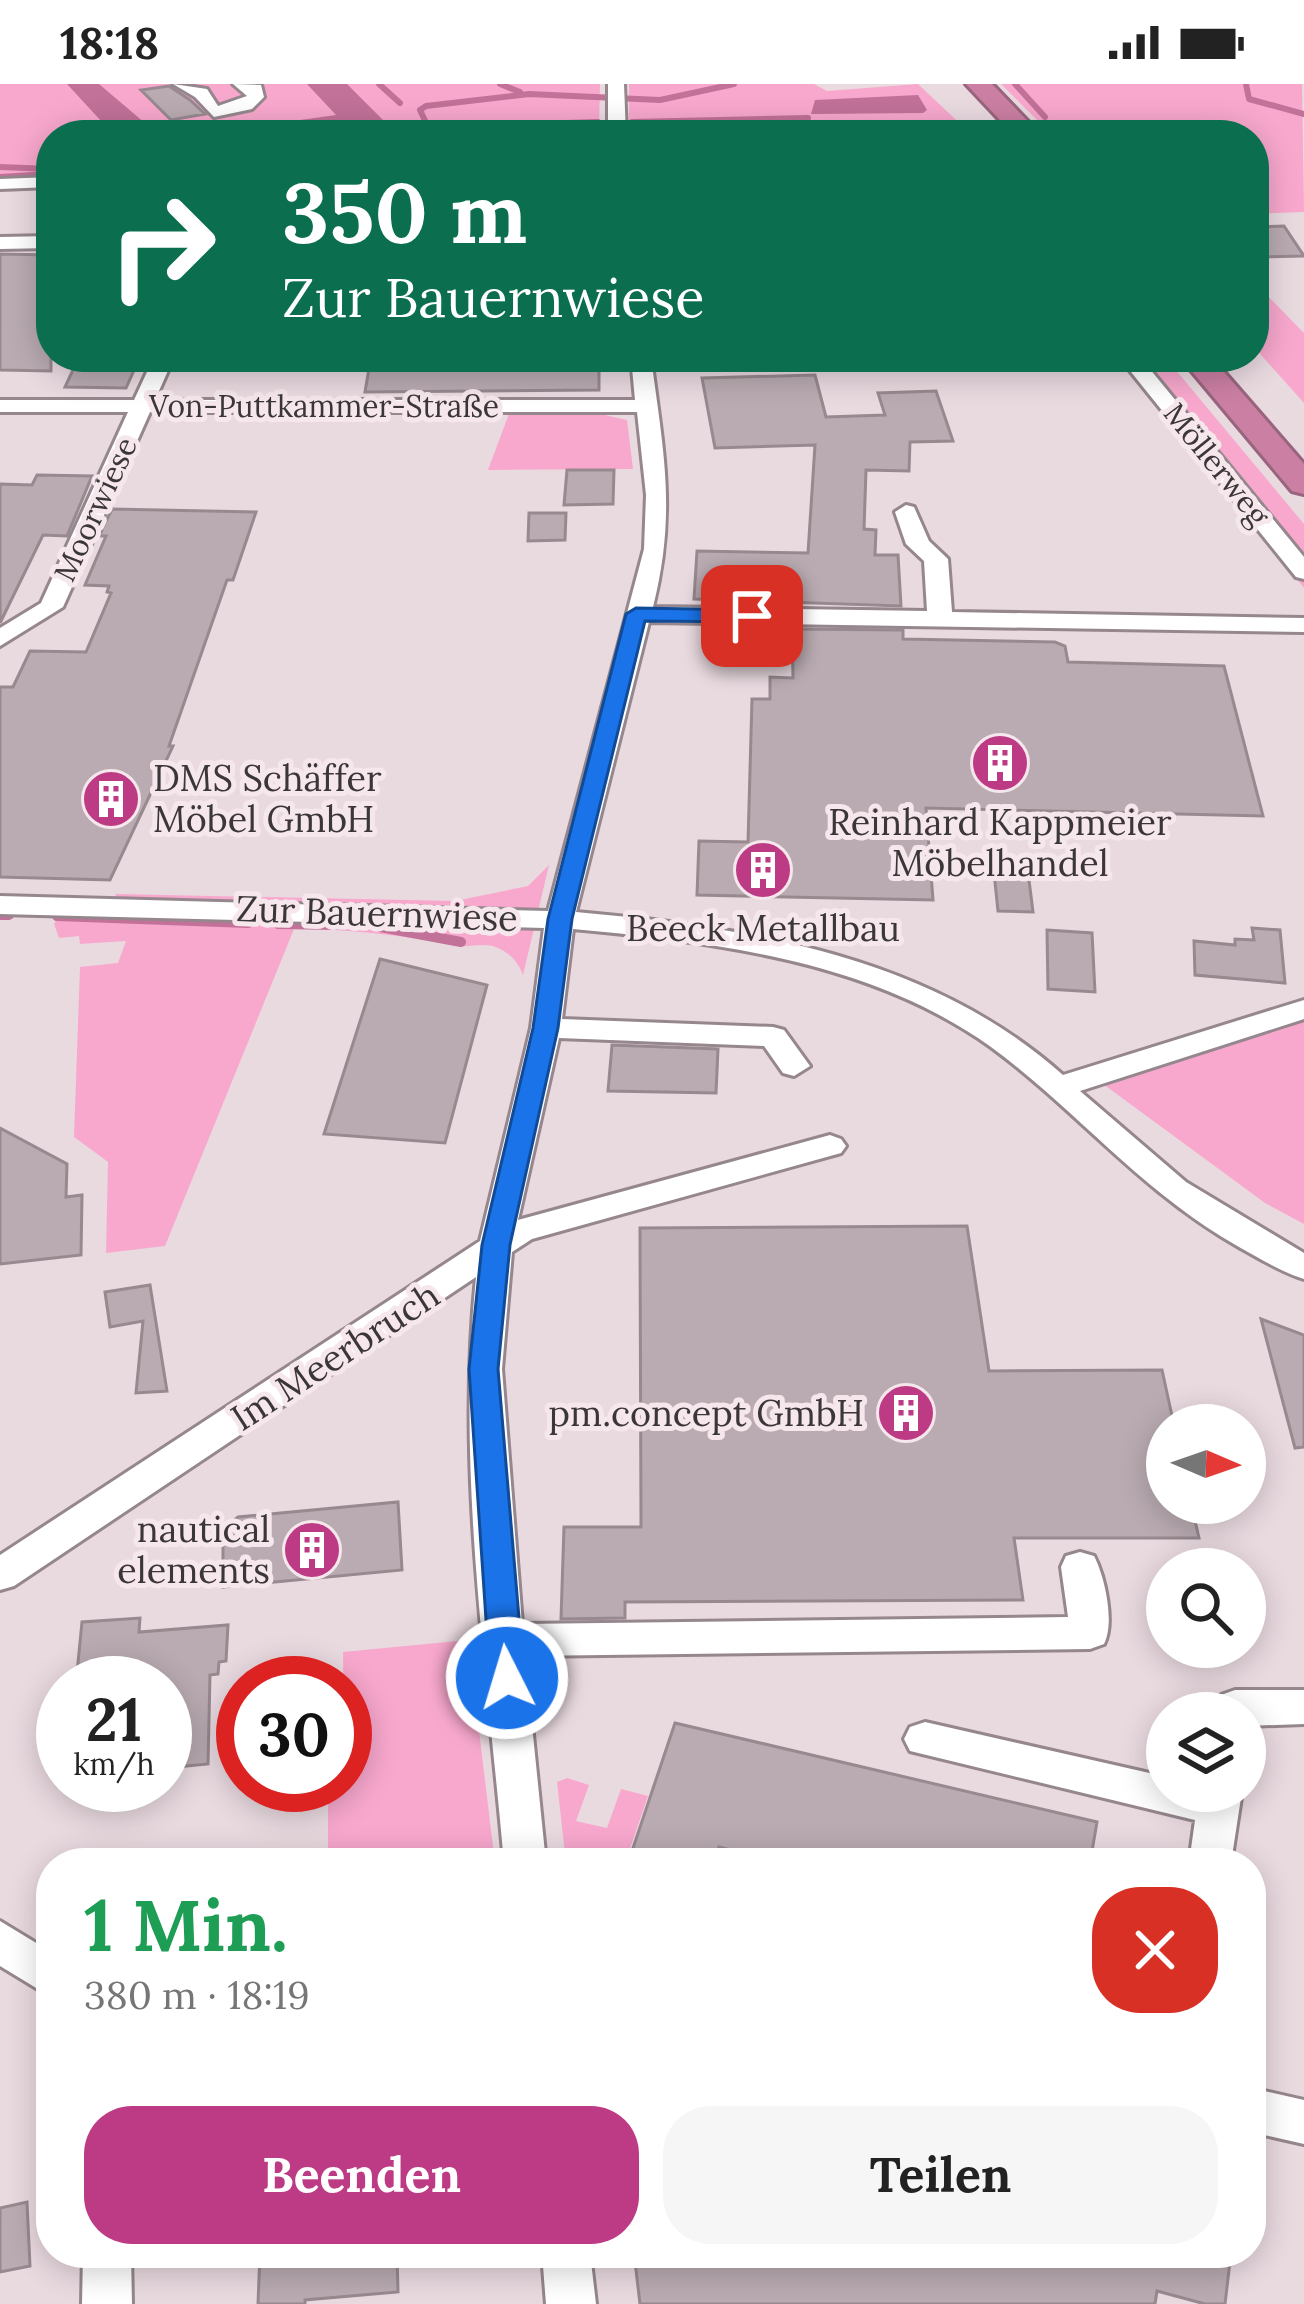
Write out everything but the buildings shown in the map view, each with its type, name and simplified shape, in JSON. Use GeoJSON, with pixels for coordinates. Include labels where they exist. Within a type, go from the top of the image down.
{"type":"FeatureCollection","features":[{"type":"Feature","properties":{"kind":"highway"},"geometry":{"type":"LineString","coordinates":[[945,84],[980,120]]}},
{"type":"Feature","properties":{"kind":"highway"},"geometry":{"type":"LineString","coordinates":[[978,84],[1013,120]]}},
{"type":"Feature","properties":{"kind":"highway"},"geometry":{"type":"LineString","coordinates":[[1208,372],[1304,484]]}},
{"type":"Feature","properties":{"kind":"street"},"geometry":{"type":"LineString","coordinates":[[182,85],[198,84]]}},
{"type":"Feature","properties":{"kind":"street"},"geometry":{"type":"LineString","coordinates":[[182,85],[201,93],[214,112],[246,105],[256,97],[255,89],[241,84]]}},
{"type":"Feature","properties":{"kind":"street"},"geometry":{"type":"LineString","coordinates":[[616,84],[616,120]]}},
{"type":"Feature","properties":{"kind":"street"},"geometry":{"type":"LineString","coordinates":[[0,184],[36,183]]}},
{"type":"Feature","properties":{"kind":"street"},"geometry":{"type":"LineString","coordinates":[[0,243],[36,242]]}},
{"type":"Feature","properties":{"kind":"street","name":"Moorwiese"},"geometry":{"type":"LineString","coordinates":[[0,639],[51,607],[157,372]]}},
{"type":"Feature","properties":{"kind":"street"},"geometry":{"type":"LineString","coordinates":[[524,1848],[484,1369],[496,1245],[546,1028],[560,919],[656,549],[657,494],[643,372]]}},
{"type":"Feature","properties":{"kind":"street","name":"Möllerweg"},"geometry":{"type":"LineString","coordinates":[[1141,372],[1304,572]]}},
{"type":"Feature","properties":{"kind":"street","name":"Von-Puttkammer-Straße"},"geometry":{"type":"LineString","coordinates":[[0,406],[648,406]]}},
{"type":"Feature","properties":{"kind":"street"},"geometry":{"type":"LineString","coordinates":[[906,512],[918,544],[936,560],[940,619]]}},
{"type":"Feature","properties":{"kind":"street"},"geometry":{"type":"LineString","coordinates":[[636,614],[1304,625]]}},
{"type":"Feature","properties":{"kind":"street","name":"Zur Bauernwiese"},"geometry":{"type":"LineString","coordinates":[[0,905],[560,919],[658,928],[792,951],[885,979],[980,1026],[1156,1177],[1216,1220],[1304,1267]]}},
{"type":"Feature","properties":{"kind":"street"},"geometry":{"type":"LineString","coordinates":[[1055,1088],[1304,1009]]}},
{"type":"Feature","properties":{"kind":"street"},"geometry":{"type":"LineString","coordinates":[[546,1028],[773,1037],[794,1066]]}},
{"type":"Feature","properties":{"kind":"street","name":"Im Meerbruch"},"geometry":{"type":"LineString","coordinates":[[0,1575],[520,1232],[830,1146]]}},
{"type":"Feature","properties":{"kind":"street"},"geometry":{"type":"LineString","coordinates":[[504,1640],[1090,1634],[1081,1567]]}},
{"type":"Feature","properties":{"kind":"street"},"geometry":{"type":"LineString","coordinates":[[1266,1707],[1304,1707]]}},
{"type":"Feature","properties":{"kind":"street"},"geometry":{"type":"LineString","coordinates":[[926,1739],[1146,1784]]}},
{"type":"Feature","properties":{"kind":"street"},"geometry":{"type":"LineString","coordinates":[[1212,1848],[1217,1812]]}},
{"type":"Feature","properties":{"kind":"street"},"geometry":{"type":"LineString","coordinates":[[0,1941],[36,1966]]}},
{"type":"Feature","properties":{"kind":"street"},"geometry":{"type":"LineString","coordinates":[[1266,2113],[1304,2122]]}},
{"type":"Feature","properties":{"kind":"street"},"geometry":{"type":"LineString","coordinates":[[106,2268],[107,2304]]}},
{"type":"Feature","properties":{"kind":"street"},"geometry":{"type":"LineString","coordinates":[[568,2268],[572,2304]]}},
{"type":"Feature","properties":{"kind":"shaded area"},"geometry":{"type":"Polygon","coordinates":[[[0,84],[600,84],[599,120],[36,120],[36,179],[0,180],[0,84]]]}},
{"type":"Feature","properties":{"kind":"shaded area"},"geometry":{"type":"Polygon","coordinates":[[[67,84],[99,84],[141,120],[100,120],[67,84]]]}},
{"type":"Feature","properties":{"kind":"shaded area"},"geometry":{"type":"Polygon","coordinates":[[[307,84],[347,84],[383,120],[300,120],[336,115],[307,84]]]}},
{"type":"Feature","properties":{"kind":"shaded area"},"geometry":{"type":"Polygon","coordinates":[[[629,84],[814,84],[827,91],[918,84],[956,120],[629,120],[629,84]]]}},
{"type":"Feature","properties":{"kind":"shaded area"},"geometry":{"type":"Polygon","coordinates":[[[1001,84],[1302,84],[1304,212],[1269,213],[1269,120],[1037,120],[1001,84]]]}},
{"type":"Feature","properties":{"kind":"shaded area"},"geometry":{"type":"Polygon","coordinates":[[[918,95],[927,110],[923,113],[811,114],[815,100],[918,95]]]}},
{"type":"Feature","properties":{"kind":"shaded area"},"geometry":{"type":"Polygon","coordinates":[[[1269,297],[1304,333],[1304,403],[1269,364],[1269,297]]]}},
{"type":"Feature","properties":{"kind":"shaded area"},"geometry":{"type":"Polygon","coordinates":[[[1129,372],[1177,372],[1304,524],[1304,588],[1129,372]]]}},
{"type":"Feature","properties":{"kind":"shaded area"},"geometry":{"type":"Polygon","coordinates":[[[510,411],[587,411],[627,420],[633,469],[488,470],[510,411]]]}},
{"type":"Feature","properties":{"kind":"shaded area"},"geometry":{"type":"Polygon","coordinates":[[[549,865],[523,975],[510,956],[492,946],[294,929],[165,1246],[106,1253],[108,1162],[74,1137],[80,967],[118,963],[126,941],[80,944],[79,936],[59,938],[54,924],[61,913],[111,911],[116,894],[455,901],[528,886],[549,865]]]}},
{"type":"Feature","properties":{"kind":"shaded area"},"geometry":{"type":"Polygon","coordinates":[[[1304,1020],[1304,1224],[1265,1203],[1103,1084],[1304,1020]]]}},
{"type":"Feature","properties":{"kind":"shaded area"},"geometry":{"type":"Polygon","coordinates":[[[468,1640],[493,1848],[328,1848],[328,1812],[372,1812],[372,1656],[343,1656],[343,1652],[468,1640]]]}},
{"type":"Feature","properties":{"kind":"shaded area"},"geometry":{"type":"Polygon","coordinates":[[[567,1778],[589,1785],[576,1821],[607,1828],[621,1789],[648,1796],[630,1848],[564,1848],[557,1782],[567,1778]]]}},
{"type":"Feature","properties":{"kind":"waterway"},"geometry":{"type":"LineString","coordinates":[[379,84],[400,103]]}},
{"type":"Feature","properties":{"kind":"waterway"},"geometry":{"type":"LineString","coordinates":[[500,84],[520,92]]}},
{"type":"Feature","properties":{"kind":"waterway"},"geometry":{"type":"LineString","coordinates":[[425,120],[420,110],[426,106],[529,94],[660,100],[734,84]]}},
{"type":"Feature","properties":{"kind":"waterway"},"geometry":{"type":"LineString","coordinates":[[1015,84],[1045,117]]}},
{"type":"Feature","properties":{"kind":"waterway"},"geometry":{"type":"LineString","coordinates":[[1246,84],[1249,99],[1304,114]]}},
{"type":"Feature","properties":{"kind":"waterway"},"geometry":{"type":"LineString","coordinates":[[720,120],[808,118]]}},
{"type":"Feature","properties":{"kind":"waterway"},"geometry":{"type":"LineString","coordinates":[[0,167],[36,168]]}},
{"type":"Feature","properties":{"kind":"waterway"},"geometry":{"type":"LineString","coordinates":[[0,177],[36,175]]}},
{"type":"Feature","properties":{"kind":"waterway"},"geometry":{"type":"LineString","coordinates":[[0,915],[9,915]]}},
{"type":"Feature","properties":{"kind":"waterway"},"geometry":{"type":"LineString","coordinates":[[57,916],[248,923]]}},
{"type":"Feature","properties":{"kind":"waterway"},"geometry":{"type":"LineString","coordinates":[[278,924],[342,925]]}},
{"type":"Feature","properties":{"kind":"waterway"},"geometry":{"type":"LineString","coordinates":[[375,926],[461,942]]}},
{"type":"Feature","properties":{"kind":"place","name":"Reinhard Kappmeier Möbelhandel"},"geometry":{"type":"Point","coordinates":[1000,763]}},
{"type":"Feature","properties":{"kind":"place","name":"DMS Schäffer Möbel GmbH"},"geometry":{"type":"Point","coordinates":[111,799]}},
{"type":"Feature","properties":{"kind":"place","name":"Beeck Metallbau"},"geometry":{"type":"Point","coordinates":[763,870]}},
{"type":"Feature","properties":{"kind":"place","name":"pm.concept GmbH"},"geometry":{"type":"Point","coordinates":[906,1413]}},
{"type":"Feature","properties":{"kind":"place","name":"nautical elements"},"geometry":{"type":"Point","coordinates":[312,1550]}},
{"type":"Feature","properties":{"kind":"route"},"geometry":{"type":"LineString","coordinates":[[507,1678],[484,1369],[496,1245],[546,1028],[560,919],[636,614],[752,616]]}}]}
